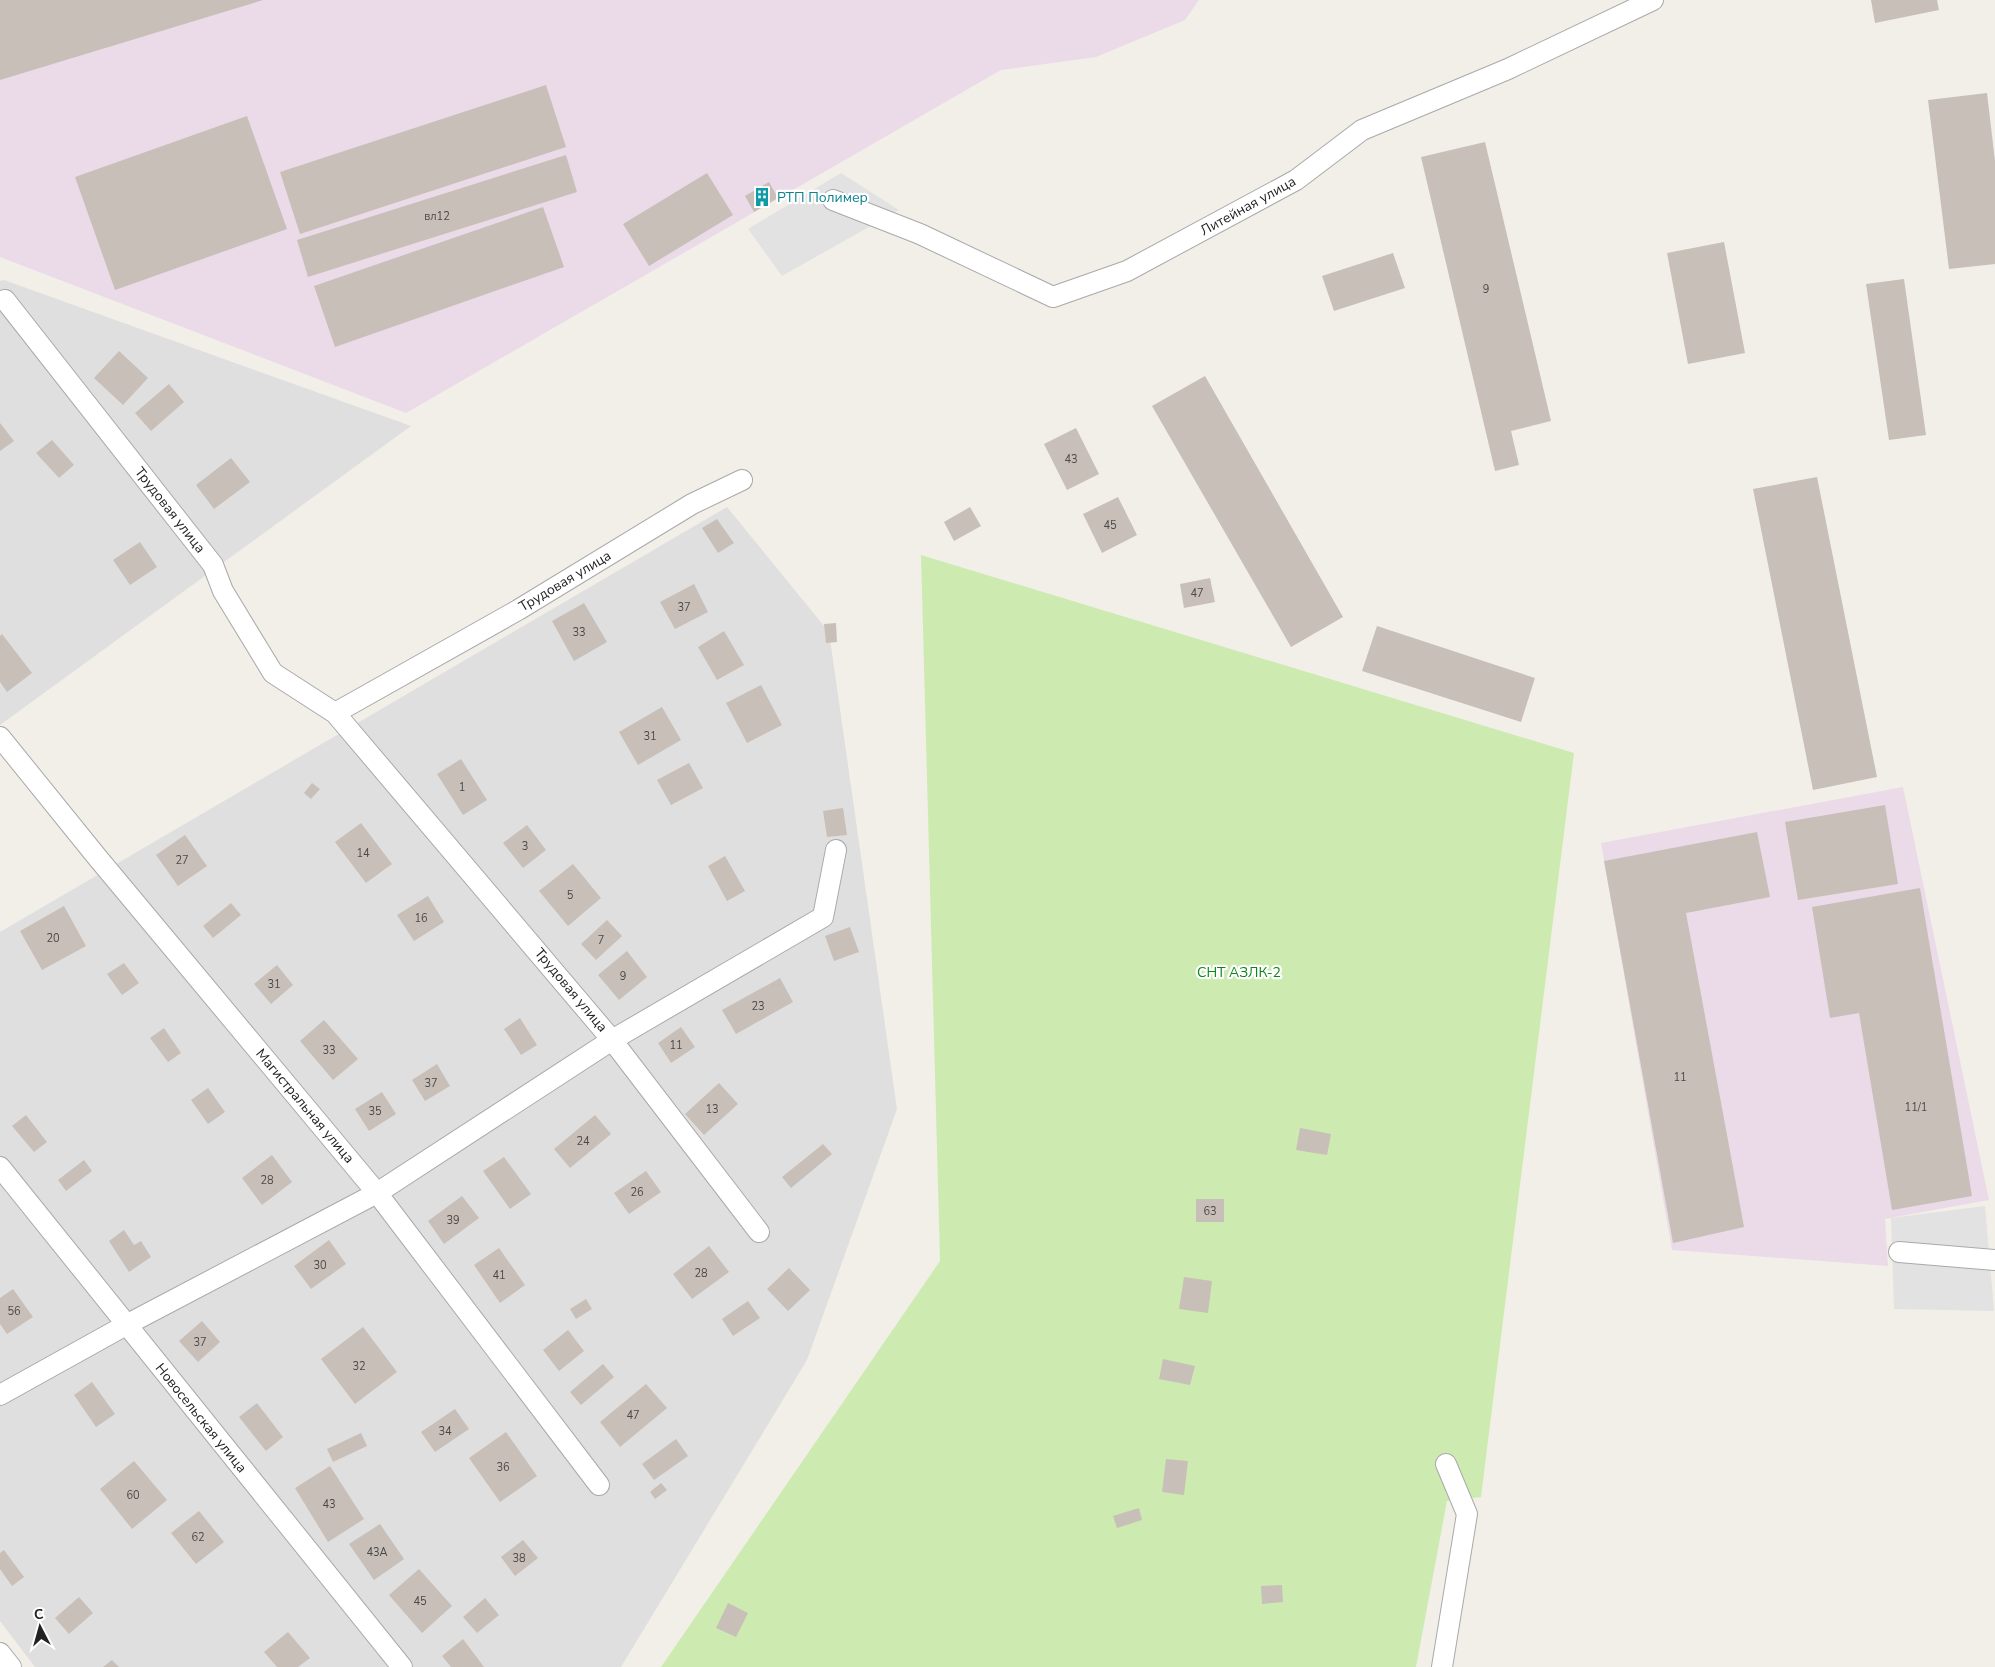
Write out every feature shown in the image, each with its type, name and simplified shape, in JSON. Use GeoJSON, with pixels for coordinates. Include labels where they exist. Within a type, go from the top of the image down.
{"type":"FeatureCollection","features":[{"type":"Feature","properties":{"kind":"street","name":"Литейная улица"},"geometry":{"type":"LineString","coordinates":[[833,200],[920,234],[1053,297],[1127,271],[1296,180],[1362,130],[1508,69],[1653,0]]}},
{"type":"Feature","properties":{"kind":"street","name":"Трудовая улица"},"geometry":{"type":"LineString","coordinates":[[5,300],[213,565],[223,592],[273,673],[335,713],[612,1040],[759,1232]]}},
{"type":"Feature","properties":{"kind":"street","name":"Трудовая улица"},"geometry":{"type":"LineString","coordinates":[[335,713],[518,610],[692,504],[742,480]]}},
{"type":"Feature","properties":{"kind":"street","name":"Магистральная улица"},"geometry":{"type":"LineString","coordinates":[[0,737],[97,857],[377,1193],[599,1485]]}},
{"type":"Feature","properties":{"kind":"street","name":"Трудовая улица"},"geometry":{"type":"LineString","coordinates":[[612,1040],[823,917],[836,850]]}},
{"type":"Feature","properties":{"kind":"street"},"geometry":{"type":"LineString","coordinates":[[0,1394],[126,1325],[377,1193],[612,1040]]}},
{"type":"Feature","properties":{"kind":"street","name":"Новосельская улица"},"geometry":{"type":"LineString","coordinates":[[0,1167],[402,1667]]}},
{"type":"Feature","properties":{"kind":"street"},"geometry":{"type":"LineString","coordinates":[[1899,1252],[1995,1260]]}},
{"type":"Feature","properties":{"kind":"street"},"geometry":{"type":"LineString","coordinates":[[1442,1667],[1467,1514],[1446,1464]]}},
{"type":"Feature","properties":{"kind":"street"},"geometry":{"type":"LineString","coordinates":[[0,1653],[11,1667]]}},
{"type":"Feature","properties":{"kind":"shaded area"},"geometry":{"type":"Polygon","coordinates":[[[0,0],[1199,0],[1185,20],[1096,57],[1001,70],[406,413],[0,257],[0,0]]]}},
{"type":"Feature","properties":{"kind":"shaded area"},"geometry":{"type":"Polygon","coordinates":[[[841,173],[899,210],[782,276],[748,229],[841,173]]]}},
{"type":"Feature","properties":{"kind":"shaded area"},"geometry":{"type":"Polygon","coordinates":[[[4,280],[411,426],[0,725],[0,281],[4,280]]]}},
{"type":"Feature","properties":{"kind":"shaded area"},"geometry":{"type":"Polygon","coordinates":[[[727,507],[829,632],[897,1109],[807,1360],[621,1667],[35,1667],[0,1621],[0,932],[727,507]]]}},
{"type":"Feature","properties":{"kind":"shaded area"},"geometry":{"type":"Polygon","coordinates":[[[1903,787],[1989,1200],[1885,1219],[1888,1266],[1672,1250],[1601,843],[1903,787]]]}},
{"type":"Feature","properties":{"kind":"shaded area"},"geometry":{"type":"Polygon","coordinates":[[[1985,1206],[1994,1311],[1894,1309],[1891,1218],[1985,1206]]]}},
{"type":"Feature","properties":{"kind":"green space","name":"СНТ АЗЛК-2"},"geometry":{"type":"Polygon","coordinates":[[[921,555],[1574,753],[1481,1497],[1447,1501],[1416,1667],[661,1667],[940,1261],[921,555]]]}},
{"type":"Feature","properties":{"kind":"building"},"geometry":{"type":"Polygon","coordinates":[[[0,0],[263,0],[0,80],[0,0]]]}},
{"type":"Feature","properties":{"kind":"building"},"geometry":{"type":"Polygon","coordinates":[[[1871,0],[1937,0],[1939,10],[1875,23],[1871,0]]]}},
{"type":"Feature","properties":{"kind":"building"},"geometry":{"type":"Polygon","coordinates":[[[546,85],[566,147],[300,234],[280,172],[546,85]]]}},
{"type":"Feature","properties":{"kind":"building"},"geometry":{"type":"Polygon","coordinates":[[[1987,93],[1995,161],[1995,264],[1949,269],[1928,100],[1987,93]]]}},
{"type":"Feature","properties":{"kind":"building"},"geometry":{"type":"Polygon","coordinates":[[[247,116],[287,229],[115,290],[75,177],[247,116]]]}},
{"type":"Feature","properties":{"kind":"building"},"geometry":{"type":"Polygon","coordinates":[[[1485,142],[1551,421],[1511,431],[1519,465],[1495,471],[1421,157],[1485,142]]]}},
{"type":"Feature","properties":{"kind":"building"},"geometry":{"type":"Polygon","coordinates":[[[566,155],[577,192],[308,277],[297,240],[566,155]]]}},
{"type":"Feature","properties":{"kind":"building"},"geometry":{"type":"Polygon","coordinates":[[[707,173],[733,215],[649,266],[623,224],[707,173]]]}},
{"type":"Feature","properties":{"kind":"building","name":"РТП Полимер"},"geometry":{"type":"Polygon","coordinates":[[[769,182],[778,198],[754,212],[745,196],[769,182]]]}},
{"type":"Feature","properties":{"kind":"building"},"geometry":{"type":"Polygon","coordinates":[[[543,207],[564,267],[335,347],[314,286],[543,207]]]}},
{"type":"Feature","properties":{"kind":"building"},"geometry":{"type":"Polygon","coordinates":[[[1724,242],[1745,353],[1688,364],[1667,253],[1724,242]]]}},
{"type":"Feature","properties":{"kind":"building"},"geometry":{"type":"Polygon","coordinates":[[[1393,253],[1405,288],[1334,311],[1322,276],[1393,253]]]}},
{"type":"Feature","properties":{"kind":"building"},"geometry":{"type":"Polygon","coordinates":[[[1904,279],[1926,435],[1889,440],[1866,284],[1904,279]]]}},
{"type":"Feature","properties":{"kind":"building"},"geometry":{"type":"Polygon","coordinates":[[[119,351],[148,378],[123,405],[94,378],[119,351]]]}},
{"type":"Feature","properties":{"kind":"building"},"geometry":{"type":"Polygon","coordinates":[[[1205,376],[1343,617],[1291,647],[1152,406],[1205,376]]]}},
{"type":"Feature","properties":{"kind":"building"},"geometry":{"type":"Polygon","coordinates":[[[169,384],[184,402],[151,431],[135,413],[169,384]]]}},
{"type":"Feature","properties":{"kind":"building"},"geometry":{"type":"Polygon","coordinates":[[[0,423],[14,441],[0,451],[0,423]]]}},
{"type":"Feature","properties":{"kind":"building"},"geometry":{"type":"Polygon","coordinates":[[[1076,428],[1099,474],[1067,490],[1044,444],[1076,428]]]}},
{"type":"Feature","properties":{"kind":"building"},"geometry":{"type":"Polygon","coordinates":[[[52,440],[74,465],[59,478],[36,453],[52,440]]]}},
{"type":"Feature","properties":{"kind":"building"},"geometry":{"type":"Polygon","coordinates":[[[231,458],[250,482],[214,509],[196,485],[231,458]]]}},
{"type":"Feature","properties":{"kind":"building"},"geometry":{"type":"Polygon","coordinates":[[[1817,477],[1877,777],[1813,790],[1753,489],[1817,477]]]}},
{"type":"Feature","properties":{"kind":"building"},"geometry":{"type":"Polygon","coordinates":[[[1118,497],[1137,535],[1102,553],[1083,514],[1118,497]]]}},
{"type":"Feature","properties":{"kind":"building"},"geometry":{"type":"Polygon","coordinates":[[[970,507],[981,526],[954,541],[944,522],[970,507]]]}},
{"type":"Feature","properties":{"kind":"building"},"geometry":{"type":"Polygon","coordinates":[[[717,519],[734,543],[718,553],[702,528],[717,519]]]}},
{"type":"Feature","properties":{"kind":"building"},"geometry":{"type":"Polygon","coordinates":[[[140,542],[157,567],[130,585],[113,560],[140,542]]]}},
{"type":"Feature","properties":{"kind":"building"},"geometry":{"type":"Polygon","coordinates":[[[1210,578],[1215,602],[1184,608],[1180,584],[1210,578]]]}},
{"type":"Feature","properties":{"kind":"building"},"geometry":{"type":"Polygon","coordinates":[[[694,584],[708,612],[675,629],[660,602],[694,584]]]}},
{"type":"Feature","properties":{"kind":"building"},"geometry":{"type":"Polygon","coordinates":[[[584,603],[607,642],[574,661],[552,621],[584,603]]]}},
{"type":"Feature","properties":{"kind":"building"},"geometry":{"type":"Polygon","coordinates":[[[836,623],[837,642],[826,643],[824,624],[836,623]]]}},
{"type":"Feature","properties":{"kind":"building"},"geometry":{"type":"Polygon","coordinates":[[[1377,626],[1535,678],[1521,722],[1362,671],[1377,626]]]}},
{"type":"Feature","properties":{"kind":"building"},"geometry":{"type":"Polygon","coordinates":[[[724,631],[744,665],[717,680],[698,647],[724,631]]]}},
{"type":"Feature","properties":{"kind":"building"},"geometry":{"type":"Polygon","coordinates":[[[2,634],[32,673],[7,692],[0,682],[0,636],[2,634]]]}},
{"type":"Feature","properties":{"kind":"building"},"geometry":{"type":"Polygon","coordinates":[[[761,685],[782,725],[747,743],[726,703],[761,685]]]}},
{"type":"Feature","properties":{"kind":"building"},"geometry":{"type":"Polygon","coordinates":[[[662,707],[681,740],[638,765],[619,732],[662,707]]]}},
{"type":"Feature","properties":{"kind":"building"},"geometry":{"type":"Polygon","coordinates":[[[461,759],[487,800],[463,815],[437,774],[461,759]]]}},
{"type":"Feature","properties":{"kind":"building"},"geometry":{"type":"Polygon","coordinates":[[[689,763],[703,788],[671,805],[657,780],[689,763]]]}},
{"type":"Feature","properties":{"kind":"building"},"geometry":{"type":"Polygon","coordinates":[[[312,783],[320,789],[311,799],[304,793],[312,783]]]}},
{"type":"Feature","properties":{"kind":"building"},"geometry":{"type":"Polygon","coordinates":[[[1885,805],[1898,884],[1798,900],[1785,822],[1885,805]]]}},
{"type":"Feature","properties":{"kind":"building"},"geometry":{"type":"Polygon","coordinates":[[[843,808],[847,835],[827,837],[823,811],[843,808]]]}},
{"type":"Feature","properties":{"kind":"building"},"geometry":{"type":"Polygon","coordinates":[[[361,823],[392,864],[366,883],[335,842],[361,823]]]}},
{"type":"Feature","properties":{"kind":"building"},"geometry":{"type":"Polygon","coordinates":[[[527,825],[546,850],[523,868],[503,843],[527,825]]]}},
{"type":"Feature","properties":{"kind":"building"},"geometry":{"type":"Polygon","coordinates":[[[1757,832],[1770,897],[1686,913],[1744,1227],[1673,1243],[1604,861],[1757,832]]]}},
{"type":"Feature","properties":{"kind":"building"},"geometry":{"type":"Polygon","coordinates":[[[185,835],[207,866],[178,886],[156,855],[185,835]]]}},
{"type":"Feature","properties":{"kind":"building"},"geometry":{"type":"Polygon","coordinates":[[[725,856],[745,891],[727,901],[708,866],[725,856]]]}},
{"type":"Feature","properties":{"kind":"building"},"geometry":{"type":"Polygon","coordinates":[[[573,864],[601,898],[568,926],[539,891],[573,864]]]}},
{"type":"Feature","properties":{"kind":"building"},"geometry":{"type":"Polygon","coordinates":[[[1920,888],[1972,1196],[1892,1210],[1859,1013],[1830,1018],[1812,907],[1920,888]]]}},
{"type":"Feature","properties":{"kind":"building"},"geometry":{"type":"Polygon","coordinates":[[[428,896],[444,922],[414,941],[397,915],[428,896]]]}},
{"type":"Feature","properties":{"kind":"building"},"geometry":{"type":"Polygon","coordinates":[[[231,903],[241,915],[213,938],[203,926],[231,903]]]}},
{"type":"Feature","properties":{"kind":"building"},"geometry":{"type":"Polygon","coordinates":[[[64,906],[86,946],[42,970],[20,931],[64,906]]]}},
{"type":"Feature","properties":{"kind":"building"},"geometry":{"type":"Polygon","coordinates":[[[607,920],[622,936],[596,960],[581,944],[607,920]]]}},
{"type":"Feature","properties":{"kind":"building"},"geometry":{"type":"Polygon","coordinates":[[[850,927],[859,952],[834,961],[825,936],[850,927]]]}},
{"type":"Feature","properties":{"kind":"building"},"geometry":{"type":"Polygon","coordinates":[[[627,951],[647,977],[619,1000],[598,975],[627,951]]]}},
{"type":"Feature","properties":{"kind":"building"},"geometry":{"type":"Polygon","coordinates":[[[124,963],[139,983],[122,995],[107,974],[124,963]]]}},
{"type":"Feature","properties":{"kind":"building"},"geometry":{"type":"Polygon","coordinates":[[[277,965],[293,985],[271,1004],[254,984],[277,965]]]}},
{"type":"Feature","properties":{"kind":"building"},"geometry":{"type":"Polygon","coordinates":[[[780,978],[793,1002],[736,1034],[722,1010],[780,978]]]}},
{"type":"Feature","properties":{"kind":"building"},"geometry":{"type":"Polygon","coordinates":[[[520,1018],[537,1045],[521,1055],[504,1029],[520,1018]]]}},
{"type":"Feature","properties":{"kind":"building"},"geometry":{"type":"Polygon","coordinates":[[[324,1020],[358,1059],[333,1080],[300,1041],[324,1020]]]}},
{"type":"Feature","properties":{"kind":"building"},"geometry":{"type":"Polygon","coordinates":[[[681,1027],[695,1047],[671,1063],[658,1043],[681,1027]]]}},
{"type":"Feature","properties":{"kind":"building"},"geometry":{"type":"Polygon","coordinates":[[[164,1028],[181,1053],[168,1062],[150,1038],[164,1028]]]}},
{"type":"Feature","properties":{"kind":"building"},"geometry":{"type":"Polygon","coordinates":[[[437,1064],[450,1086],[425,1101],[412,1080],[437,1064]]]}},
{"type":"Feature","properties":{"kind":"building"},"geometry":{"type":"Polygon","coordinates":[[[719,1083],[738,1104],[704,1135],[685,1114],[719,1083]]]}},
{"type":"Feature","properties":{"kind":"building"},"geometry":{"type":"Polygon","coordinates":[[[208,1088],[225,1112],[208,1124],[191,1100],[208,1088]]]}},
{"type":"Feature","properties":{"kind":"building"},"geometry":{"type":"Polygon","coordinates":[[[382,1092],[396,1114],[369,1131],[355,1109],[382,1092]]]}},
{"type":"Feature","properties":{"kind":"building"},"geometry":{"type":"Polygon","coordinates":[[[26,1115],[47,1142],[34,1152],[12,1126],[26,1115]]]}},
{"type":"Feature","properties":{"kind":"building"},"geometry":{"type":"Polygon","coordinates":[[[595,1115],[611,1134],[570,1168],[554,1149],[595,1115]]]}},
{"type":"Feature","properties":{"kind":"building"},"geometry":{"type":"Polygon","coordinates":[[[1300,1128],[1331,1134],[1327,1155],[1296,1150],[1300,1128]]]}},
{"type":"Feature","properties":{"kind":"building"},"geometry":{"type":"Polygon","coordinates":[[[823,1144],[832,1154],[791,1188],[782,1177],[823,1144]]]}},
{"type":"Feature","properties":{"kind":"building"},"geometry":{"type":"Polygon","coordinates":[[[272,1155],[292,1182],[262,1205],[242,1178],[272,1155]]]}},
{"type":"Feature","properties":{"kind":"building"},"geometry":{"type":"Polygon","coordinates":[[[504,1157],[531,1194],[510,1209],[483,1171],[504,1157]]]}},
{"type":"Feature","properties":{"kind":"building"},"geometry":{"type":"Polygon","coordinates":[[[84,1160],[92,1171],[66,1191],[58,1180],[84,1160]]]}},
{"type":"Feature","properties":{"kind":"building"},"geometry":{"type":"Polygon","coordinates":[[[646,1171],[661,1192],[629,1214],[614,1193],[646,1171]]]}},
{"type":"Feature","properties":{"kind":"building"},"geometry":{"type":"Polygon","coordinates":[[[462,1196],[479,1218],[444,1244],[428,1221],[462,1196]]]}},
{"type":"Feature","properties":{"kind":"building"},"geometry":{"type":"Polygon","coordinates":[[[1196,1199],[1224,1199],[1224,1222],[1196,1222],[1196,1199]]]}},
{"type":"Feature","properties":{"kind":"building"},"geometry":{"type":"Polygon","coordinates":[[[124,1230],[134,1245],[141,1241],[151,1257],[129,1272],[109,1241],[124,1230]]]}},
{"type":"Feature","properties":{"kind":"building"},"geometry":{"type":"Polygon","coordinates":[[[329,1240],[346,1264],[311,1289],[294,1266],[329,1240]]]}},
{"type":"Feature","properties":{"kind":"building"},"geometry":{"type":"Polygon","coordinates":[[[709,1246],[729,1272],[692,1299],[673,1274],[709,1246]]]}},
{"type":"Feature","properties":{"kind":"building"},"geometry":{"type":"Polygon","coordinates":[[[499,1248],[525,1285],[500,1303],[474,1265],[499,1248]]]}},
{"type":"Feature","properties":{"kind":"building"},"geometry":{"type":"Polygon","coordinates":[[[789,1268],[810,1290],[788,1311],[767,1289],[789,1268]]]}},
{"type":"Feature","properties":{"kind":"building"},"geometry":{"type":"Polygon","coordinates":[[[1184,1277],[1212,1281],[1208,1313],[1179,1309],[1184,1277]]]}},
{"type":"Feature","properties":{"kind":"building"},"geometry":{"type":"Polygon","coordinates":[[[13,1289],[33,1317],[7,1334],[0,1324],[0,1298],[13,1289]]]}},
{"type":"Feature","properties":{"kind":"building"},"geometry":{"type":"Polygon","coordinates":[[[586,1299],[592,1309],[576,1319],[570,1309],[586,1299]]]}},
{"type":"Feature","properties":{"kind":"building"},"geometry":{"type":"Polygon","coordinates":[[[748,1301],[760,1318],[733,1336],[722,1319],[748,1301]]]}},
{"type":"Feature","properties":{"kind":"building"},"geometry":{"type":"Polygon","coordinates":[[[202,1321],[220,1342],[198,1362],[179,1341],[202,1321]]]}},
{"type":"Feature","properties":{"kind":"building"},"geometry":{"type":"Polygon","coordinates":[[[363,1327],[397,1372],[355,1404],[321,1359],[363,1327]]]}},
{"type":"Feature","properties":{"kind":"building"},"geometry":{"type":"Polygon","coordinates":[[[568,1330],[584,1351],[559,1371],[543,1350],[568,1330]]]}},
{"type":"Feature","properties":{"kind":"building"},"geometry":{"type":"Polygon","coordinates":[[[1163,1359],[1195,1366],[1190,1385],[1159,1379],[1163,1359]]]}},
{"type":"Feature","properties":{"kind":"building"},"geometry":{"type":"Polygon","coordinates":[[[603,1364],[614,1377],[581,1405],[570,1392],[603,1364]]]}},
{"type":"Feature","properties":{"kind":"building"},"geometry":{"type":"Polygon","coordinates":[[[92,1382],[115,1414],[96,1427],[74,1395],[92,1382]]]}},
{"type":"Feature","properties":{"kind":"building"},"geometry":{"type":"Polygon","coordinates":[[[646,1384],[667,1408],[620,1447],[600,1422],[646,1384]]]}},
{"type":"Feature","properties":{"kind":"building"},"geometry":{"type":"Polygon","coordinates":[[[257,1403],[283,1437],[266,1451],[239,1417],[257,1403]]]}},
{"type":"Feature","properties":{"kind":"building"},"geometry":{"type":"Polygon","coordinates":[[[455,1409],[469,1429],[435,1452],[421,1432],[455,1409]]]}},
{"type":"Feature","properties":{"kind":"building"},"geometry":{"type":"Polygon","coordinates":[[[506,1432],[537,1476],[500,1502],[469,1458],[506,1432]]]}},
{"type":"Feature","properties":{"kind":"building"},"geometry":{"type":"Polygon","coordinates":[[[361,1433],[367,1446],[333,1462],[327,1449],[361,1433]]]}},
{"type":"Feature","properties":{"kind":"building"},"geometry":{"type":"Polygon","coordinates":[[[676,1439],[688,1456],[654,1480],[642,1464],[676,1439]]]}},
{"type":"Feature","properties":{"kind":"building"},"geometry":{"type":"Polygon","coordinates":[[[1166,1459],[1188,1461],[1184,1495],[1162,1492],[1166,1459]]]}},
{"type":"Feature","properties":{"kind":"building"},"geometry":{"type":"Polygon","coordinates":[[[134,1461],[167,1500],[132,1529],[100,1489],[134,1461]]]}},
{"type":"Feature","properties":{"kind":"building"},"geometry":{"type":"Polygon","coordinates":[[[330,1466],[364,1519],[328,1542],[295,1488],[330,1466]]]}},
{"type":"Feature","properties":{"kind":"building"},"geometry":{"type":"Polygon","coordinates":[[[661,1483],[667,1490],[655,1499],[650,1492],[661,1483]]]}},
{"type":"Feature","properties":{"kind":"building"},"geometry":{"type":"Polygon","coordinates":[[[1139,1508],[1142,1520],[1117,1528],[1113,1516],[1139,1508]]]}},
{"type":"Feature","properties":{"kind":"building"},"geometry":{"type":"Polygon","coordinates":[[[199,1511],[224,1542],[196,1564],[171,1533],[199,1511]]]}},
{"type":"Feature","properties":{"kind":"building"},"geometry":{"type":"Polygon","coordinates":[[[380,1524],[404,1559],[374,1580],[349,1544],[380,1524]]]}},
{"type":"Feature","properties":{"kind":"building"},"geometry":{"type":"Polygon","coordinates":[[[523,1540],[538,1558],[515,1576],[501,1557],[523,1540]]]}},
{"type":"Feature","properties":{"kind":"building"},"geometry":{"type":"Polygon","coordinates":[[[4,1550],[24,1577],[12,1586],[0,1569],[0,1553],[4,1550]]]}},
{"type":"Feature","properties":{"kind":"building"},"geometry":{"type":"Polygon","coordinates":[[[419,1569],[452,1606],[422,1633],[389,1595],[419,1569]]]}},
{"type":"Feature","properties":{"kind":"building"},"geometry":{"type":"Polygon","coordinates":[[[1282,1585],[1283,1602],[1262,1604],[1261,1586],[1282,1585]]]}},
{"type":"Feature","properties":{"kind":"building"},"geometry":{"type":"Polygon","coordinates":[[[79,1597],[93,1613],[69,1634],[55,1618],[79,1597]]]}},
{"type":"Feature","properties":{"kind":"building"},"geometry":{"type":"Polygon","coordinates":[[[485,1598],[499,1615],[477,1633],[463,1617],[485,1598]]]}},
{"type":"Feature","properties":{"kind":"building"},"geometry":{"type":"Polygon","coordinates":[[[728,1603],[748,1613],[736,1637],[716,1628],[728,1603]]]}},
{"type":"Feature","properties":{"kind":"building"},"geometry":{"type":"Polygon","coordinates":[[[288,1632],[310,1658],[298,1667],[277,1667],[264,1652],[288,1632]]]}},
{"type":"Feature","properties":{"kind":"building"},"geometry":{"type":"Polygon","coordinates":[[[463,1639],[484,1667],[451,1667],[442,1656],[463,1639]]]}},
{"type":"Feature","properties":{"kind":"building"},"geometry":{"type":"Polygon","coordinates":[[[112,1660],[119,1667],[103,1667],[112,1660]]]}},
{"type":"Feature","properties":{"kind":"place","name":"РТП Полимер"},"geometry":{"type":"Point","coordinates":[762,197]}}]}
